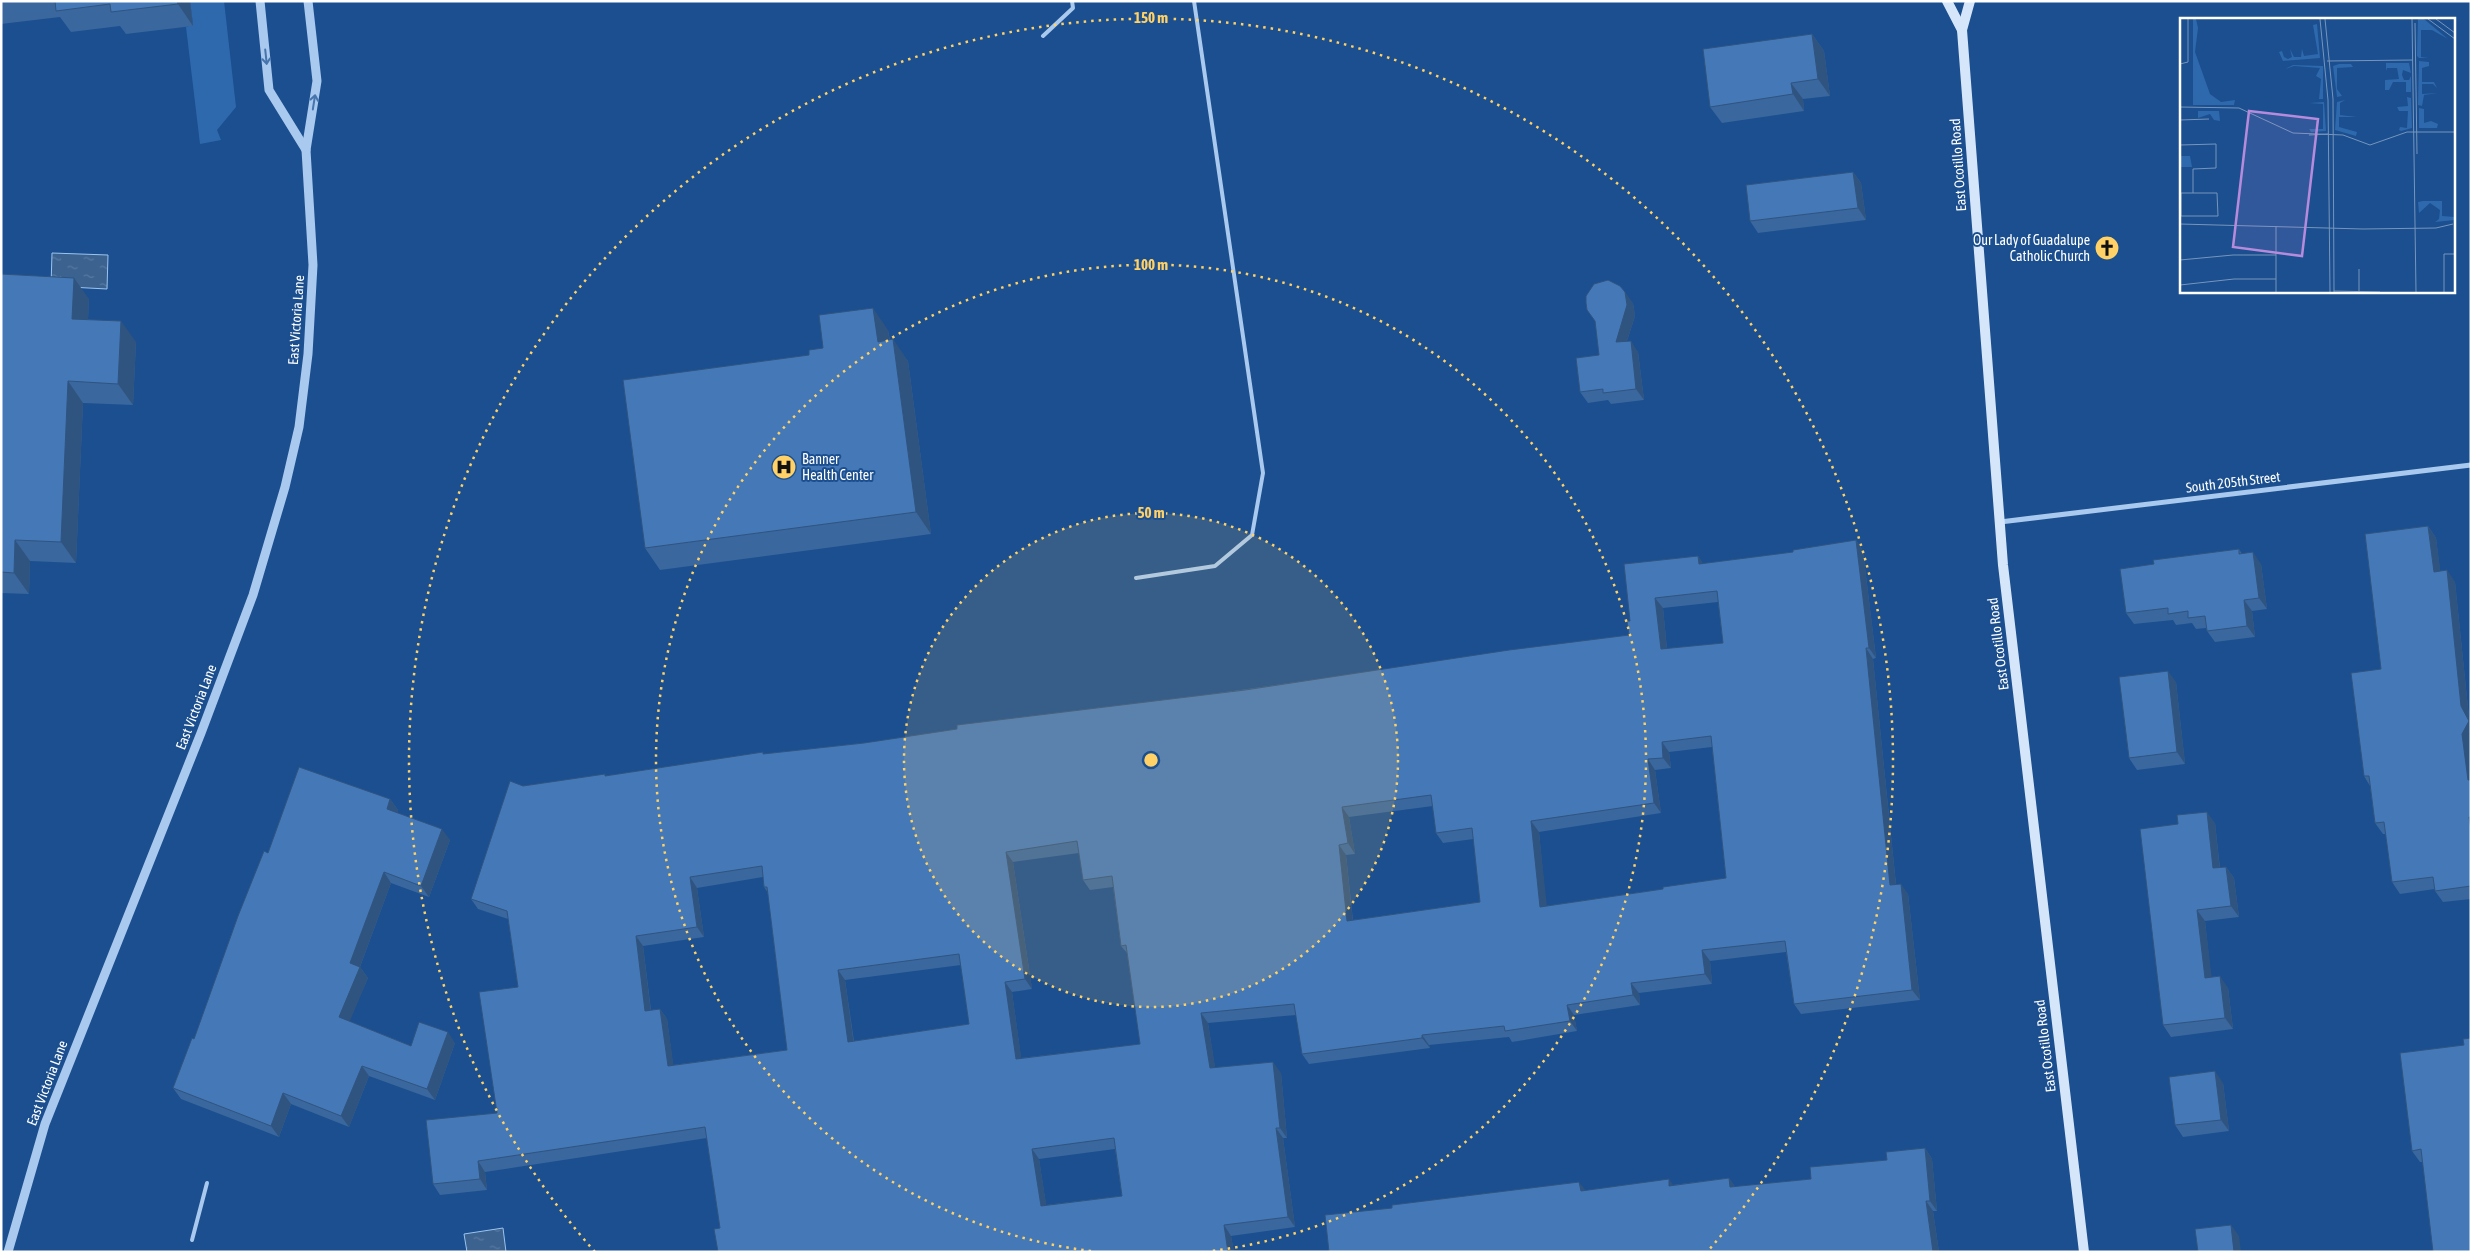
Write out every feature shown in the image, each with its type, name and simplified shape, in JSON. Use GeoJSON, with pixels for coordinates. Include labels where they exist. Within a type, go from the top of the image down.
{"type":"FeatureCollection","features":[{"type":"Feature","properties":{"kind":"main road","name":"East Ocotillo Road"},"geometry":{"type":"LineString","coordinates":[[1947,1],[1962,30]]}},
{"type":"Feature","properties":{"kind":"main road","name":"East Ocotillo Road"},"geometry":{"type":"LineString","coordinates":[[1970,1],[1962,30],[1998,522],[2084,1252]]}},
{"type":"Feature","properties":{"kind":"street","name":"East Victoria Lane"},"geometry":{"type":"LineString","coordinates":[[260,1],[269,90],[306,150]]}},
{"type":"Feature","properties":{"kind":"street","name":"East Victoria Lane"},"geometry":{"type":"LineString","coordinates":[[8,1252],[45,1124],[208,715],[253,595],[286,487],[299,428],[308,354],[313,265],[306,150],[317,81],[308,1]]}},
{"type":"Feature","properties":{"kind":"street","name":"South 205th Street"},"geometry":{"type":"LineString","coordinates":[[1998,522],[2471,465]]}},
{"type":"Feature","properties":{"kind":"lane"},"geometry":{"type":"LineString","coordinates":[[1043,36],[1073,8],[1072,1]]}},
{"type":"Feature","properties":{"kind":"lane"},"geometry":{"type":"LineString","coordinates":[[1136,578],[1215,566],[1252,535],[1263,474],[1194,1]]}},
{"type":"Feature","properties":{"kind":"lane"},"geometry":{"type":"LineString","coordinates":[[192,1240],[207,1183]]}},
{"type":"Feature","properties":{"kind":"shaded area"},"geometry":{"type":"Polygon","coordinates":[[[190,1],[224,1],[236,107],[217,130],[221,140],[200,144],[186,27],[193,25],[190,1]]]}},
{"type":"Feature","properties":{"kind":"water"},"geometry":{"type":"Polygon","coordinates":[[[52,253],[108,255],[107,289],[51,286],[52,253]]]}},
{"type":"Feature","properties":{"kind":"water"},"geometry":{"type":"Polygon","coordinates":[[[503,1228],[506,1252],[467,1252],[464,1234],[503,1228]]]}},
{"type":"Feature","properties":{"kind":"building"},"geometry":{"type":"Polygon","coordinates":[[[55,1],[177,1],[178,4],[111,12],[110,4],[56,11],[55,1]]]}},
{"type":"Feature","properties":{"kind":"building"},"geometry":{"type":"Polygon","coordinates":[[[1812,34],[1818,79],[1791,83],[1793,94],[1710,107],[1703,49],[1812,34]]]}},
{"type":"Feature","properties":{"kind":"building"},"geometry":{"type":"Polygon","coordinates":[[[1853,172],[1858,208],[1750,221],[1746,185],[1853,172]]]}},
{"type":"Feature","properties":{"kind":"building"},"geometry":{"type":"Polygon","coordinates":[[[1,274],[74,278],[72,319],[121,321],[118,384],[68,381],[61,542],[15,540],[14,573],[1,572],[1,274]]]}},
{"type":"Feature","properties":{"kind":"building"},"geometry":{"type":"Polygon","coordinates":[[[1608,280],[1620,286],[1625,292],[1627,305],[1616,342],[1631,341],[1636,389],[1603,393],[1603,389],[1580,392],[1576,358],[1599,355],[1595,321],[1587,310],[1586,296],[1594,284],[1608,280]]]}},
{"type":"Feature","properties":{"kind":"building","name":"Banner Health Center"},"geometry":{"type":"Polygon","coordinates":[[[873,308],[878,342],[893,339],[916,512],[645,548],[623,380],[809,355],[809,350],[823,348],[819,315],[873,308]]]}},
{"type":"Feature","properties":{"kind":"building"},"geometry":{"type":"Polygon","coordinates":[[[2428,526],[2434,572],[2447,570],[2461,706],[2469,721],[2462,734],[2468,780],[2471,780],[2471,817],[2469,817],[2471,829],[2471,886],[2435,891],[2433,877],[2392,882],[2384,822],[2375,823],[2369,776],[2364,776],[2351,673],[2381,669],[2365,534],[2428,526]]]}},
{"type":"Feature","properties":{"kind":"building"},"geometry":{"type":"Polygon","coordinates":[[[1856,540],[1869,648],[1866,648],[1890,885],[1901,884],[1912,990],[1794,1004],[1785,941],[1702,950],[1705,974],[1631,983],[1633,995],[1567,1005],[1570,1021],[1505,1031],[1504,1026],[1422,1035],[1422,1038],[1302,1054],[1294,1004],[1201,1013],[1210,1068],[1273,1062],[1280,1128],[1276,1128],[1288,1217],[1224,1225],[1228,1252],[718,1252],[714,1229],[720,1228],[705,1127],[478,1161],[480,1179],[433,1184],[426,1120],[497,1113],[479,992],[518,987],[507,911],[471,899],[510,781],[523,786],[605,774],[605,776],[763,752],[763,754],[864,743],[957,729],[957,725],[1245,690],[1509,650],[1629,635],[1627,621],[1630,621],[1624,564],[1698,556],[1699,564],[1793,552],[1793,550],[1856,540]],[[1717,591],[1655,598],[1661,649],[1723,643],[1717,591]],[[1711,736],[1662,742],[1663,758],[1648,759],[1654,803],[1531,821],[1540,907],[1726,878],[1711,736]],[[1431,795],[1342,807],[1348,843],[1339,845],[1347,921],[1480,902],[1472,828],[1436,833],[1431,795]],[[1077,841],[1006,852],[1025,979],[1005,982],[1016,1059],[1140,1044],[1126,945],[1121,946],[1112,876],[1083,880],[1077,841]],[[762,866],[690,877],[697,927],[636,936],[645,1011],[660,1009],[668,1066],[787,1050],[767,887],[764,887],[762,866]],[[959,954],[838,970],[848,1042],[969,1024],[959,954]],[[1114,1138],[1032,1149],[1041,1206],[1122,1196],[1114,1138]]]}},
{"type":"Feature","properties":{"kind":"building"},"geometry":{"type":"Polygon","coordinates":[[[2239,549],[2239,554],[2253,552],[2259,598],[2244,600],[2247,626],[2207,631],[2205,616],[2188,618],[2188,611],[2168,614],[2168,608],[2126,613],[2120,569],[2154,564],[2153,560],[2239,549]]]}},
{"type":"Feature","properties":{"kind":"building"},"geometry":{"type":"Polygon","coordinates":[[[2168,671],[2177,752],[2129,758],[2119,677],[2168,671]]]}},
{"type":"Feature","properties":{"kind":"building"},"geometry":{"type":"Polygon","coordinates":[[[299,767],[390,799],[387,809],[442,829],[421,886],[384,872],[350,963],[360,967],[339,1017],[411,1046],[419,1022],[448,1032],[427,1089],[362,1066],[341,1116],[283,1093],[271,1126],[173,1088],[192,1038],[194,1039],[238,916],[264,851],[268,853],[299,767]]]}},
{"type":"Feature","properties":{"kind":"building"},"geometry":{"type":"Polygon","coordinates":[[[2207,812],[2213,868],[2226,867],[2231,906],[2197,910],[2205,978],[2220,976],[2225,1018],[2163,1025],[2140,829],[2178,824],[2177,815],[2207,812]]]}},
{"type":"Feature","properties":{"kind":"building"},"geometry":{"type":"Polygon","coordinates":[[[2471,1038],[2471,1252],[2433,1252],[2421,1149],[2412,1151],[2400,1053],[2464,1045],[2463,1039],[2471,1038]]]}},
{"type":"Feature","properties":{"kind":"building"},"geometry":{"type":"Polygon","coordinates":[[[2215,1071],[2221,1120],[2175,1125],[2169,1077],[2215,1071]]]}},
{"type":"Feature","properties":{"kind":"building"},"geometry":{"type":"Polygon","coordinates":[[[1925,1148],[1930,1201],[1926,1201],[1933,1252],[1329,1252],[1325,1215],[1392,1208],[1392,1205],[1579,1182],[1581,1191],[1669,1179],[1669,1186],[1729,1178],[1730,1187],[1811,1179],[1810,1167],[1887,1160],[1886,1152],[1925,1148]]]}},
{"type":"Feature","properties":{"kind":"building"},"geometry":{"type":"Polygon","coordinates":[[[2231,1225],[2234,1252],[2198,1252],[2195,1229],[2231,1225]]]}},
{"type":"Feature","properties":{"kind":"place","name":"Our Lady of Guadalupe Catholic Church"},"geometry":{"type":"Point","coordinates":[2107,248]}},
{"type":"Feature","properties":{"kind":"place","name":"Banner Health Center"},"geometry":{"type":"Point","coordinates":[784,467]}}]}
